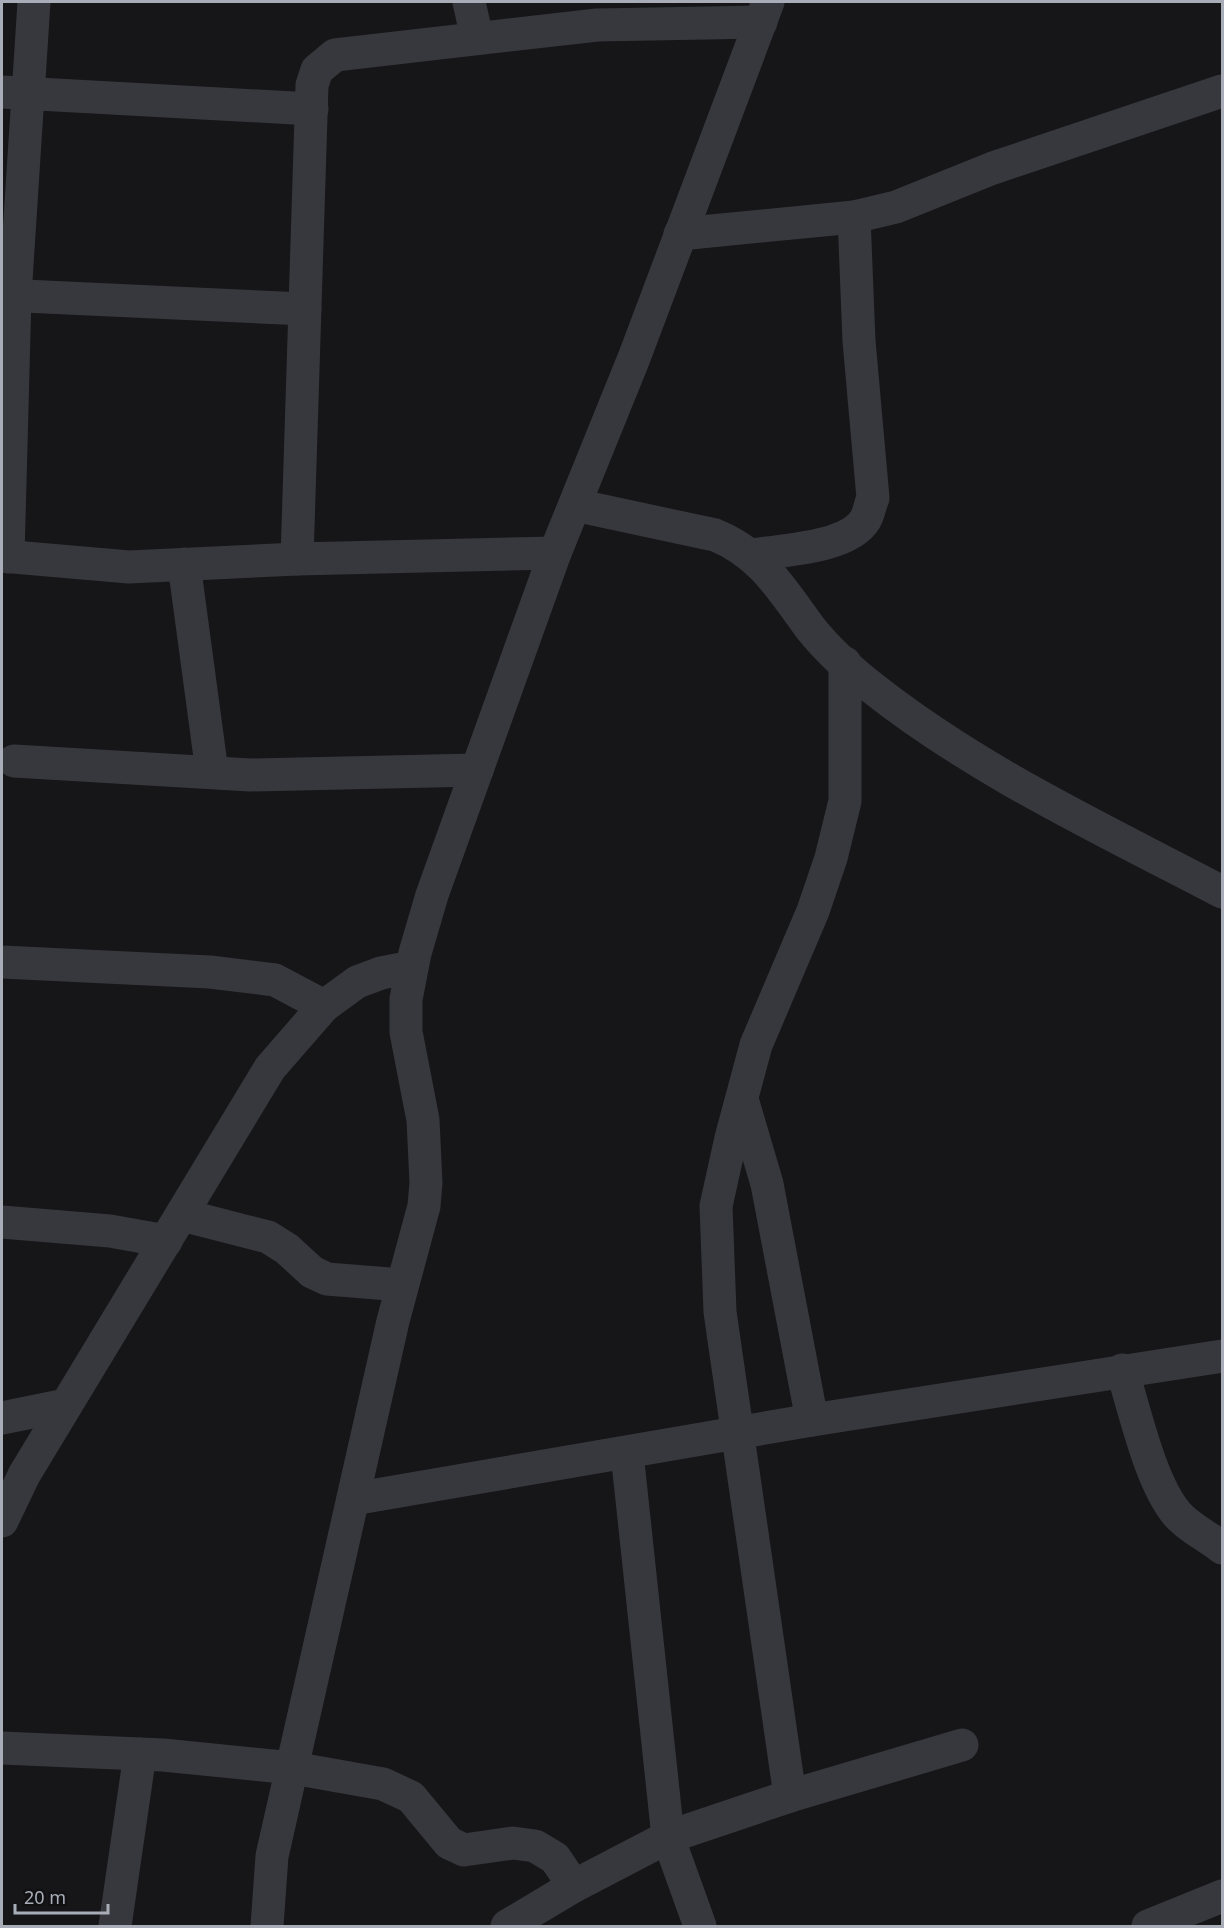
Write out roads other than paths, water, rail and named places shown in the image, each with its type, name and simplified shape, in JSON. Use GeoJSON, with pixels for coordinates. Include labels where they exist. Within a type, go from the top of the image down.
{"type":"FeatureCollection","features":[{"type":"Feature","properties":{"kind":"street"},"geometry":{"type":"LineString","coordinates":[[34,2],[15,92],[8,295],[5,556],[129,567],[297,559],[555,553]]}},
{"type":"Feature","properties":{"kind":"street"},"geometry":{"type":"LineString","coordinates":[[469,2],[477,38]]}},
{"type":"Feature","properties":{"kind":"street"},"geometry":{"type":"LineString","coordinates":[[267,1926],[272,1856],[402,1285],[424,1206],[426,1183],[423,1120],[405,1032],[406,999],[412,967],[432,895],[555,553],[634,358],[764,12],[597,25],[334,56],[317,70],[312,85],[297,559]]}},
{"type":"Feature","properties":{"kind":"street"},"geometry":{"type":"LineString","coordinates":[[15,92],[312,109]]}},
{"type":"Feature","properties":{"kind":"street"},"geometry":{"type":"LineString","coordinates":[[680,234],[854,217],[896,207],[993,168],[1222,92]]}},
{"type":"Feature","properties":{"kind":"street"},"geometry":{"type":"LineString","coordinates":[[753,555],[827,543],[853,531],[865,520],[873,498],[860,341],[854,217]]}},
{"type":"Feature","properties":{"kind":"street"},"geometry":{"type":"LineString","coordinates":[[8,295],[305,309]]}},
{"type":"Feature","properties":{"kind":"street"},"geometry":{"type":"LineString","coordinates":[[575,505],[716,536],[734,543],[753,555],[771,574],[813,631],[870,686],[998,774],[1222,892]]}},
{"type":"Feature","properties":{"kind":"street"},"geometry":{"type":"LineString","coordinates":[[184,564],[212,772]]}},
{"type":"Feature","properties":{"kind":"street"},"geometry":{"type":"LineString","coordinates":[[790,1796],[720,1312],[716,1206],[756,1046],[813,911],[831,858],[845,801],[845,663]]}},
{"type":"Feature","properties":{"kind":"street"},"geometry":{"type":"LineString","coordinates":[[14,761],[250,775],[477,770]]}},
{"type":"Feature","properties":{"kind":"street"},"geometry":{"type":"LineString","coordinates":[[2,962],[210,972],[275,980],[324,1006]]}},
{"type":"Feature","properties":{"kind":"street"},"geometry":{"type":"LineString","coordinates":[[2,1521],[24,1475],[270,1068],[324,1006],[357,982],[381,973],[412,967]]}},
{"type":"Feature","properties":{"kind":"street"},"geometry":{"type":"LineString","coordinates":[[742,1099],[767,1184],[812,1420]]}},
{"type":"Feature","properties":{"kind":"street"},"geometry":{"type":"LineString","coordinates":[[2,1222],[110,1231],[174,1228],[268,1237],[287,1248],[312,1272],[327,1279],[402,1285]]}},
{"type":"Feature","properties":{"kind":"street"},"geometry":{"type":"LineString","coordinates":[[353,1499],[812,1420],[1222,1356]]}},
{"type":"Feature","properties":{"kind":"street"},"geometry":{"type":"LineString","coordinates":[[1122,1370],[1152,1465],[1165,1494],[1177,1514],[1222,1548]]}},
{"type":"Feature","properties":{"kind":"street"},"geometry":{"type":"LineString","coordinates":[[2,1418],[66,1405]]}},
{"type":"Feature","properties":{"kind":"street"},"geometry":{"type":"LineString","coordinates":[[627,1453],[668,1837],[700,1926]]}},
{"type":"Feature","properties":{"kind":"street"},"geometry":{"type":"LineString","coordinates":[[507,1926],[574,1886],[668,1837],[790,1796],[962,1745]]}},
{"type":"Feature","properties":{"kind":"street"},"geometry":{"type":"LineString","coordinates":[[2,1748],[140,1754],[293,1768],[383,1784],[411,1797],[448,1843],[464,1850],[513,1843],[535,1846],[555,1858],[574,1886]]}},
{"type":"Feature","properties":{"kind":"street"},"geometry":{"type":"LineString","coordinates":[[115,1926],[140,1754]]}},
{"type":"Feature","properties":{"kind":"street"},"geometry":{"type":"LineString","coordinates":[[1148,1926],[1222,1896]]}}]}
